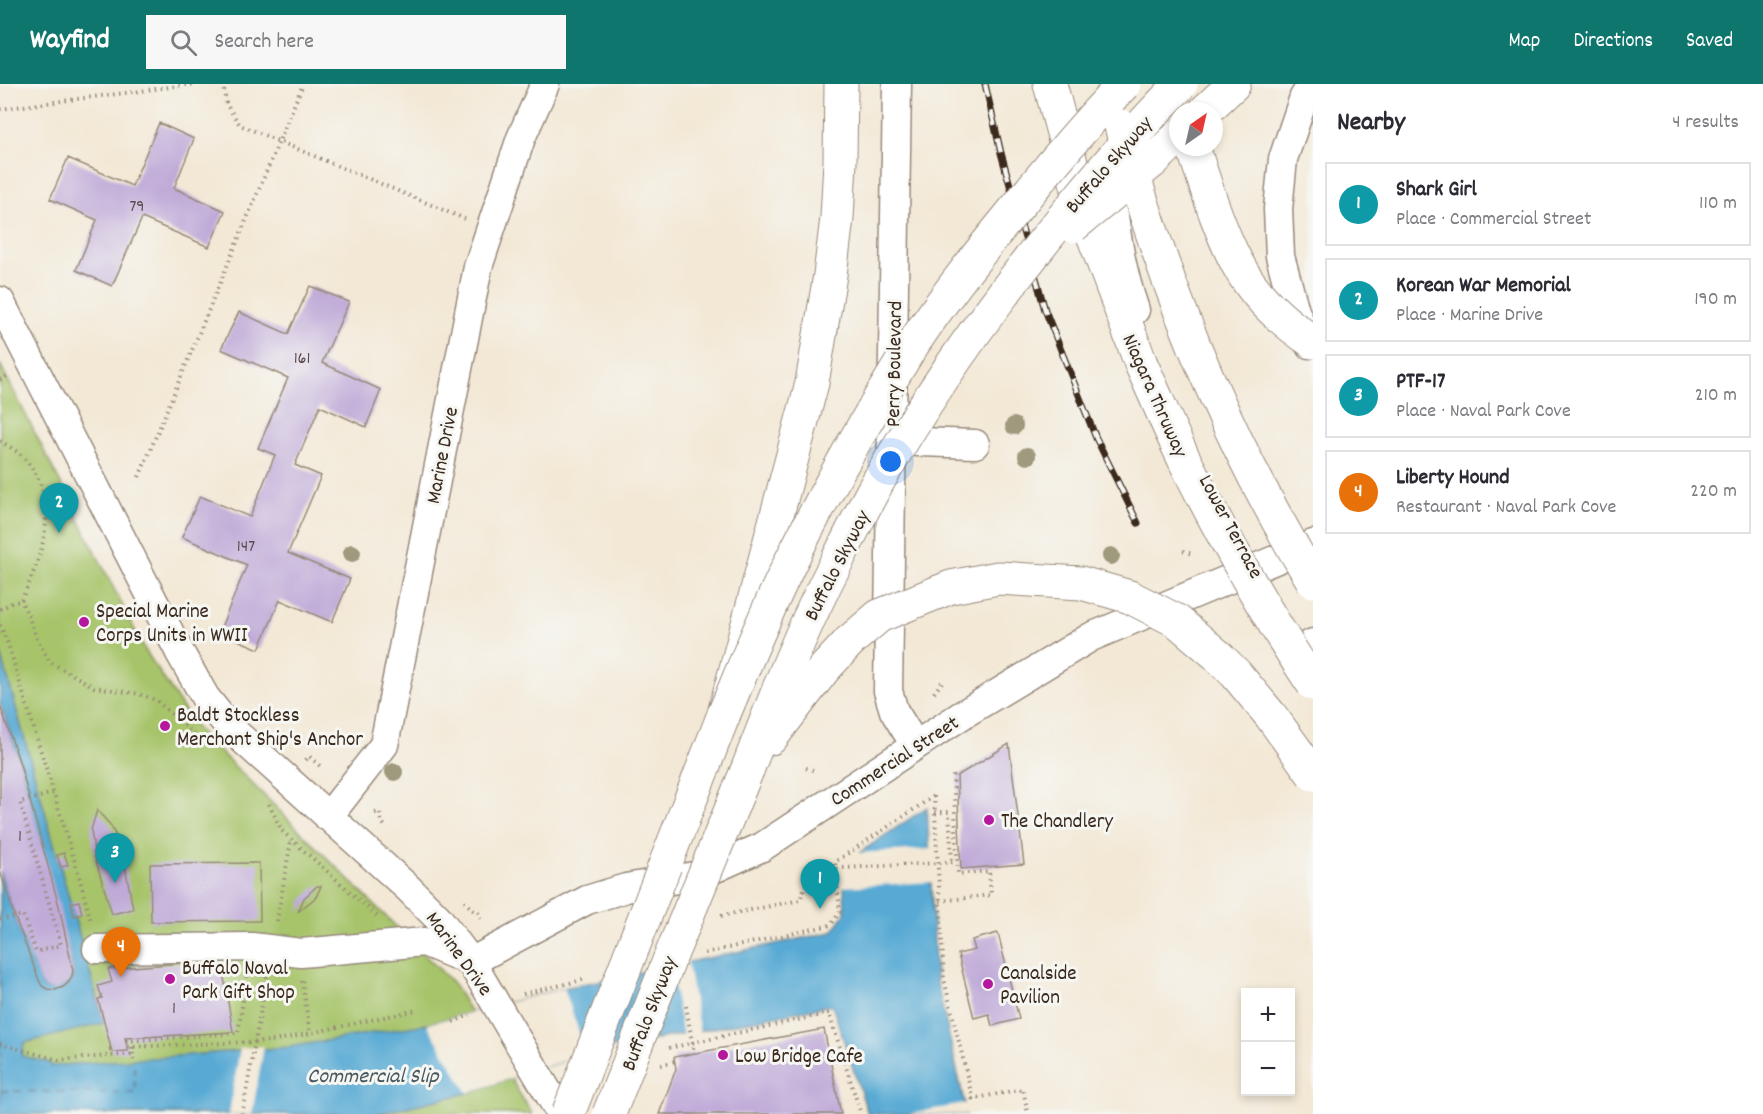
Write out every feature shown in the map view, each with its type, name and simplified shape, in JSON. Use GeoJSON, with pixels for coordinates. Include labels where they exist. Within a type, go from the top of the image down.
{"type":"FeatureCollection","features":[{"type":"Feature","properties":{"kind":"highway"},"geometry":{"type":"LineString","coordinates":[[724,714],[812,382],[837,218],[841,84]]}},
{"type":"Feature","properties":{"kind":"highway","name":"Niagara Thruway"},"geometry":{"type":"LineString","coordinates":[[1050,84],[1083,208],[1141,364],[1184,459],[1234,555],[1313,684]]}},
{"type":"Feature","properties":{"kind":"highway"},"geometry":{"type":"LineString","coordinates":[[1109,84],[1142,204],[1167,277],[1199,357],[1237,441],[1289,543],[1313,581]]}},
{"type":"Feature","properties":{"kind":"highway","name":"Buffalo Skyway"},"geometry":{"type":"LineString","coordinates":[[568,1114],[724,714],[796,550],[906,355],[940,305],[1044,174],[1124,84]]}},
{"type":"Feature","properties":{"kind":"highway"},"geometry":{"type":"LineString","coordinates":[[1172,84],[1178,102]]}},
{"type":"Feature","properties":{"kind":"highway","name":"Buffalo Skyway"},"geometry":{"type":"LineString","coordinates":[[609,1114],[811,611],[879,480],[944,375],[1015,276],[1093,180],[1180,84]]}},
{"type":"Feature","properties":{"kind":"highway"},"geometry":{"type":"LineString","coordinates":[[1215,102],[1234,84]]}},
{"type":"Feature","properties":{"kind":"highway"},"geometry":{"type":"LineString","coordinates":[[1015,276],[1057,238],[1169,146]]}},
{"type":"Feature","properties":{"kind":"highway"},"geometry":{"type":"LineString","coordinates":[[1196,156],[1220,226],[1238,265],[1261,297],[1288,325],[1313,342]]}},
{"type":"Feature","properties":{"kind":"highway"},"geometry":{"type":"LineString","coordinates":[[748,768],[824,669],[850,641],[879,616],[951,587],[998,578],[1081,583],[1130,597],[1177,621],[1236,674],[1271,716],[1313,774]]}},
{"type":"Feature","properties":{"kind":"street","name":"Marine Drive"},"geometry":{"type":"LineString","coordinates":[[328,817],[384,745],[478,267],[521,138],[545,84]]}},
{"type":"Feature","properties":{"kind":"street","name":"Perry Boulevard"},"geometry":{"type":"LineString","coordinates":[[897,84],[888,691],[894,711],[915,745]]}},
{"type":"Feature","properties":{"kind":"street","name":"Lower Terrace"},"geometry":{"type":"LineString","coordinates":[[1116,84],[1109,152],[1112,212],[1129,291],[1167,395],[1234,535],[1253,568],[1311,649]]}},
{"type":"Feature","properties":{"kind":"street"},"geometry":{"type":"LineString","coordinates":[[1312,84],[1304,97],[1283,159],[1278,209],[1280,256],[1295,311],[1313,354]]}},
{"type":"Feature","properties":{"kind":"street","name":"Marine Drive"},"geometry":{"type":"LineString","coordinates":[[0,301],[179,651],[205,697],[230,728],[408,888],[438,918],[471,962],[561,1114]]}},
{"type":"Feature","properties":{"kind":"street"},"geometry":{"type":"LineString","coordinates":[[892,441],[975,444]]}},
{"type":"Feature","properties":{"kind":"street","name":"Commercial Street"},"geometry":{"type":"LineString","coordinates":[[471,962],[587,900],[626,888],[700,875],[762,847],[915,745],[1091,637],[1313,544]]}},
{"type":"Feature","properties":{"kind":"street"},"geometry":{"type":"LineString","coordinates":[[98,949],[252,947],[301,953],[424,942],[471,962]]}},
{"type":"Feature","properties":{"kind":"path"},"geometry":{"type":"LineString","coordinates":[[0,109],[194,84]]}},
{"type":"Feature","properties":{"kind":"path"},"geometry":{"type":"LineString","coordinates":[[223,84],[226,104],[240,125],[491,230]]}},
{"type":"Feature","properties":{"kind":"path"},"geometry":{"type":"LineString","coordinates":[[139,477],[303,84]]}},
{"type":"Feature","properties":{"kind":"path"},"geometry":{"type":"LineString","coordinates":[[0,441],[19,453],[38,477],[47,510],[43,546],[34,574],[21,601]]}},
{"type":"Feature","properties":{"kind":"path"},"geometry":{"type":"LineString","coordinates":[[1183,551],[1191,554]]}},
{"type":"Feature","properties":{"kind":"path"},"geometry":{"type":"LineString","coordinates":[[0,609],[21,601]]}},
{"type":"Feature","properties":{"kind":"path"},"geometry":{"type":"LineString","coordinates":[[21,601],[37,639],[50,662],[94,687],[139,694],[156,700],[199,738]]}},
{"type":"Feature","properties":{"kind":"path"},"geometry":{"type":"LineString","coordinates":[[0,625],[8,644],[78,872],[98,949]]}},
{"type":"Feature","properties":{"kind":"path"},"geometry":{"type":"LineString","coordinates":[[934,693],[942,682]]}},
{"type":"Feature","properties":{"kind":"path"},"geometry":{"type":"LineString","coordinates":[[309,756],[320,766]]}},
{"type":"Feature","properties":{"kind":"path"},"geometry":{"type":"LineString","coordinates":[[806,768],[813,770]]}},
{"type":"Feature","properties":{"kind":"path"},"geometry":{"type":"LineString","coordinates":[[954,771],[955,862]]}},
{"type":"Feature","properties":{"kind":"path"},"geometry":{"type":"LineString","coordinates":[[0,919],[23,915],[36,952],[61,945],[20,802],[54,793]]}},
{"type":"Feature","properties":{"kind":"path"},"geometry":{"type":"LineString","coordinates":[[703,953],[831,925],[840,912],[835,862],[934,796],[944,979],[972,1100],[1023,1089],[1028,1114]]}},
{"type":"Feature","properties":{"kind":"path"},"geometry":{"type":"LineString","coordinates":[[267,800],[282,831],[408,943]]}},
{"type":"Feature","properties":{"kind":"path"},"geometry":{"type":"LineString","coordinates":[[935,812],[950,812],[958,874],[989,871],[991,895],[940,902]]}},
{"type":"Feature","properties":{"kind":"path"},"geometry":{"type":"LineString","coordinates":[[719,916],[800,900],[807,882],[825,869],[955,862]]}},
{"type":"Feature","properties":{"kind":"path"},"geometry":{"type":"LineString","coordinates":[[478,912],[480,918]]}},
{"type":"Feature","properties":{"kind":"path"},"geometry":{"type":"LineString","coordinates":[[126,1041],[238,1033],[252,947]]}},
{"type":"Feature","properties":{"kind":"path"},"geometry":{"type":"LineString","coordinates":[[528,992],[598,977]]}},
{"type":"Feature","properties":{"kind":"path"},"geometry":{"type":"LineString","coordinates":[[302,984],[310,1033]]}},
{"type":"Feature","properties":{"kind":"path"},"geometry":{"type":"LineString","coordinates":[[134,1060],[130,1047],[274,1041],[417,1010]]}},
{"type":"Feature","properties":{"kind":"path"},"geometry":{"type":"LineString","coordinates":[[670,1048],[828,1013],[861,1114]]}},
{"type":"Feature","properties":{"kind":"path"},"geometry":{"type":"LineString","coordinates":[[453,1023],[471,1015]]}},
{"type":"Feature","properties":{"kind":"path"},"geometry":{"type":"LineString","coordinates":[[242,1114],[256,1037]]}},
{"type":"Feature","properties":{"kind":"path"},"geometry":{"type":"LineString","coordinates":[[0,1044],[59,1060],[133,1054]]}},
{"type":"Feature","properties":{"kind":"green space"},"geometry":{"type":"Polygon","coordinates":[[[0,364],[145,650],[196,728],[453,983],[532,1114],[14,1114],[24,1043],[103,1022],[0,651],[0,364]]]}},
{"type":"Feature","properties":{"kind":"water","name":"Commercial Slip"},"geometry":{"type":"Polygon","coordinates":[[[0,651],[104,1023],[24,1043],[22,1056],[50,1063],[51,1066],[289,1047],[427,1024],[564,988],[832,932],[845,914],[843,864],[927,807],[936,979],[967,1114],[868,1114],[832,1005],[586,1053],[468,1093],[376,1114],[0,1114],[0,871],[42,986],[52,989],[65,986],[73,971],[20,764],[0,703],[0,651]]]}},
{"type":"Feature","properties":{"kind":"pier"},"geometry":{"type":"Polygon","coordinates":[[[932,849],[934,882],[841,887],[841,863],[854,853],[932,849]]]}},
{"type":"Feature","properties":{"kind":"pier"},"geometry":{"type":"Polygon","coordinates":[[[687,959],[700,1034],[683,1037],[670,963],[687,959]]]}},
{"type":"Feature","properties":{"kind":"pier"},"geometry":{"type":"Polygon","coordinates":[[[564,988],[586,1053],[468,1093],[427,1024],[564,988]]]}},
{"type":"Feature","properties":{"kind":"pier"},"geometry":{"type":"Polygon","coordinates":[[[264,1046],[252,1114],[229,1114],[240,1048],[264,1046]]]}},
{"type":"Feature","properties":{"kind":"pier"},"geometry":{"type":"Polygon","coordinates":[[[967,1103],[970,1114],[909,1114],[967,1103]]]}},
{"type":"Feature","properties":{"kind":"building"},"geometry":{"type":"Polygon","coordinates":[[[159,123],[194,139],[174,188],[225,211],[209,247],[142,218],[112,286],[76,270],[97,220],[50,199],[68,158],[132,186],[159,123]]]}},
{"type":"Feature","properties":{"kind":"building"},"geometry":{"type":"Polygon","coordinates":[[[310,286],[349,302],[322,363],[381,390],[366,427],[320,406],[295,465],[321,476],[288,553],[350,579],[332,622],[280,600],[259,649],[219,632],[247,565],[182,537],[200,496],[250,517],[275,455],[258,448],[288,378],[221,349],[239,312],[288,334],[310,286]]]}},
{"type":"Feature","properties":{"kind":"building"},"geometry":{"type":"Polygon","coordinates":[[[0,705],[20,764],[59,906],[73,971],[69,982],[55,990],[42,986],[39,980],[0,871],[0,705]]]}},
{"type":"Feature","properties":{"kind":"building","name":"The Chandlery"},"geometry":{"type":"Polygon","coordinates":[[[1009,744],[1024,864],[961,869],[957,776],[1009,744]]]}},
{"type":"Feature","properties":{"kind":"building"},"geometry":{"type":"Polygon","coordinates":[[[97,810],[111,826],[122,849],[133,909],[112,914],[95,858],[91,830],[97,810]]]}},
{"type":"Feature","properties":{"kind":"building"},"geometry":{"type":"Polygon","coordinates":[[[64,853],[68,865],[61,867],[57,855],[64,853]]]}},
{"type":"Feature","properties":{"kind":"building"},"geometry":{"type":"Polygon","coordinates":[[[259,863],[260,921],[151,922],[150,864],[259,863]]]}},
{"type":"Feature","properties":{"kind":"building"},"geometry":{"type":"Polygon","coordinates":[[[317,886],[321,886],[316,897],[298,912],[304,898],[317,886]]]}},
{"type":"Feature","properties":{"kind":"building"},"geometry":{"type":"Polygon","coordinates":[[[79,901],[82,914],[74,916],[71,903],[79,901]]]}},
{"type":"Feature","properties":{"kind":"building","name":"Canalside Pavilion"},"geometry":{"type":"Polygon","coordinates":[[[998,933],[1019,1019],[992,1026],[989,1014],[974,1018],[958,954],[975,950],[972,940],[998,933]]]}},
{"type":"Feature","properties":{"kind":"building"},"geometry":{"type":"Polygon","coordinates":[[[221,960],[233,1032],[125,1038],[128,1051],[112,1052],[98,999],[102,998],[98,986],[112,982],[108,969],[221,960]]]}},
{"type":"Feature","properties":{"kind":"building"},"geometry":{"type":"Polygon","coordinates":[[[824,1029],[841,1114],[659,1114],[676,1069],[674,1057],[824,1029]]]}},
{"type":"Feature","properties":{"kind":"ferry route"},"geometry":{"type":"LineString","coordinates":[[0,1091],[135,1093],[134,1060]]}},
{"type":"Feature","properties":{"kind":"railway"},"geometry":{"type":"LineString","coordinates":[[985,84],[1001,153],[1045,310],[1096,438],[1138,523]]}},
{"type":"Feature","properties":{"kind":"place","name":"Korean War Memorial"},"geometry":{"type":"Point","coordinates":[59,533]}},
{"type":"Feature","properties":{"kind":"place","name":"Special Marine Corps Units in WWII"},"geometry":{"type":"Point","coordinates":[84,622]}},
{"type":"Feature","properties":{"kind":"place","name":"Baldt Stockless Merchant Ship's Anchor"},"geometry":{"type":"Point","coordinates":[165,726]}},
{"type":"Feature","properties":{"kind":"place","name":"The Chandlery"},"geometry":{"type":"Point","coordinates":[989,820]}},
{"type":"Feature","properties":{"kind":"place","name":"PTF-17"},"geometry":{"type":"Point","coordinates":[115,883]}},
{"type":"Feature","properties":{"kind":"place","name":"Shark Girl"},"geometry":{"type":"Point","coordinates":[820,909]}},
{"type":"Feature","properties":{"kind":"place","name":"Liberty Hound"},"geometry":{"type":"Point","coordinates":[121,977]}},
{"type":"Feature","properties":{"kind":"place","name":"Buffalo Naval Park Gift Shop"},"geometry":{"type":"Point","coordinates":[170,979]}},
{"type":"Feature","properties":{"kind":"place","name":"Canalside Pavilion"},"geometry":{"type":"Point","coordinates":[988,984]}},
{"type":"Feature","properties":{"kind":"place","name":"Low Bridge Cafe"},"geometry":{"type":"Point","coordinates":[723,1055]}}]}
